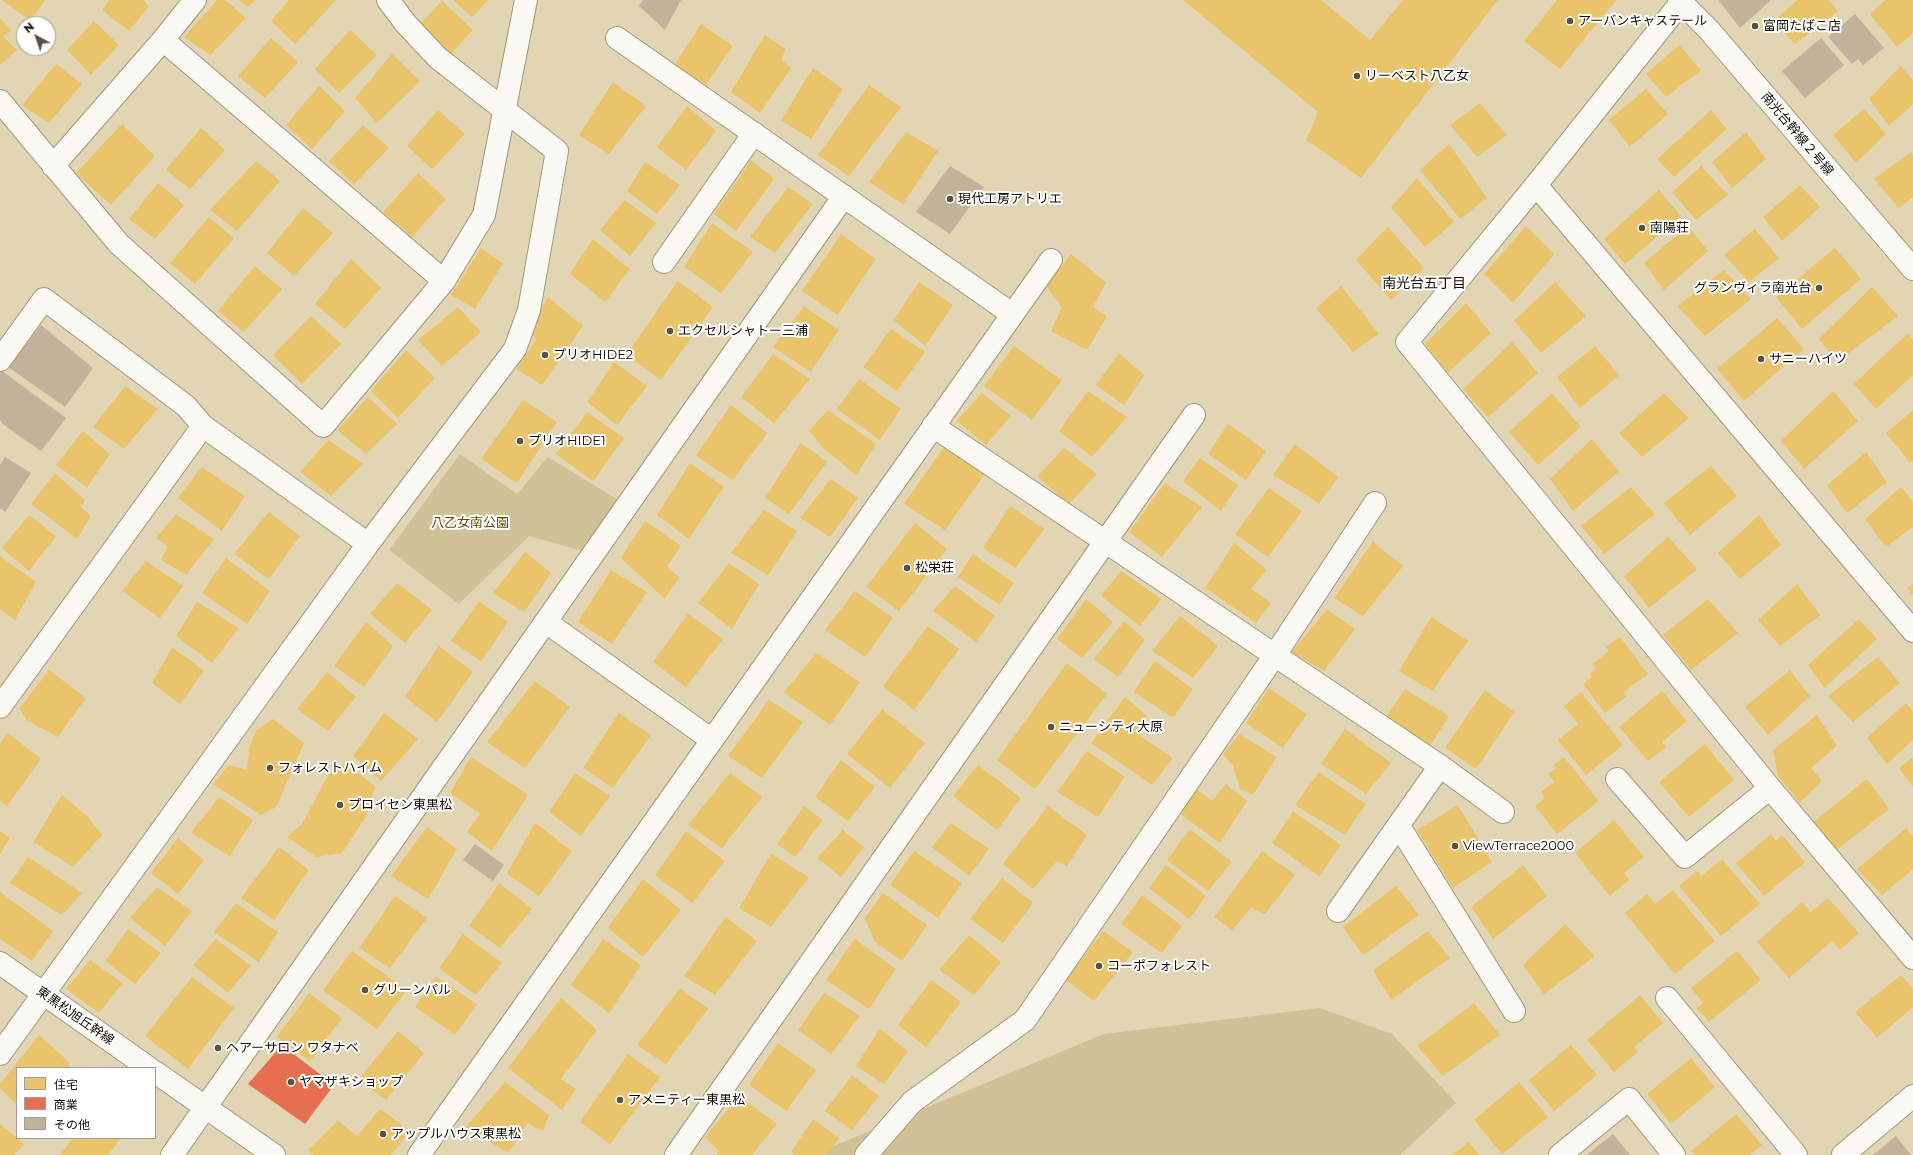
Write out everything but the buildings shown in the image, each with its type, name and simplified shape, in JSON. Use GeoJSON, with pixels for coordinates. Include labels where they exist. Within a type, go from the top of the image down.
{"type":"FeatureCollection","features":[{"type":"Feature","properties":{"kind":"street"},"geometry":{"type":"LineString","coordinates":[[53,166],[163,40],[195,0]]}},
{"type":"Feature","properties":{"kind":"street"},"geometry":{"type":"LineString","coordinates":[[0,1054],[368,544],[515,349],[529,310],[557,151],[438,58],[406,24],[388,0]]}},
{"type":"Feature","properties":{"kind":"street"},"geometry":{"type":"LineString","coordinates":[[0,101],[119,244],[323,426],[444,281],[484,215],[526,0]]}},
{"type":"Feature","properties":{"kind":"street"},"geometry":{"type":"LineString","coordinates":[[1681,1],[1536,185],[1407,342],[1770,788],[1913,958]]}},
{"type":"Feature","properties":{"kind":"street","name":"南光台幹線２号線"},"geometry":{"type":"LineString","coordinates":[[1681,1],[1709,30],[1913,269]]}},
{"type":"Feature","properties":{"kind":"street"},"geometry":{"type":"LineString","coordinates":[[617,38],[1012,314]]}},
{"type":"Feature","properties":{"kind":"street"},"geometry":{"type":"LineString","coordinates":[[163,40],[444,281]]}},
{"type":"Feature","properties":{"kind":"street"},"geometry":{"type":"LineString","coordinates":[[664,262],[754,133]]}},
{"type":"Feature","properties":{"kind":"street"},"geometry":{"type":"LineString","coordinates":[[1536,185],[1913,631]]}},
{"type":"Feature","properties":{"kind":"street"},"geometry":{"type":"LineString","coordinates":[[172,1155],[844,196]]}},
{"type":"Feature","properties":{"kind":"street"},"geometry":{"type":"LineString","coordinates":[[419,1155],[1050,260]]}},
{"type":"Feature","properties":{"kind":"street"},"geometry":{"type":"LineString","coordinates":[[0,360],[44,298],[186,406],[203,426],[368,544]]}},
{"type":"Feature","properties":{"kind":"street"},"geometry":{"type":"LineString","coordinates":[[676,1155],[1194,415]]}},
{"type":"Feature","properties":{"kind":"street"},"geometry":{"type":"LineString","coordinates":[[0,707],[203,426]]}},
{"type":"Feature","properties":{"kind":"street"},"geometry":{"type":"LineString","coordinates":[[933,426],[1440,766],[1503,812]]}},
{"type":"Feature","properties":{"kind":"street"},"geometry":{"type":"LineString","coordinates":[[866,1155],[912,1102],[1025,1020],[1275,655],[1374,503]]}},
{"type":"Feature","properties":{"kind":"street"},"geometry":{"type":"LineString","coordinates":[[546,622],[712,740]]}},
{"type":"Feature","properties":{"kind":"street"},"geometry":{"type":"LineString","coordinates":[[1338,911],[1440,766]]}},
{"type":"Feature","properties":{"kind":"street"},"geometry":{"type":"LineString","coordinates":[[1617,778],[1686,857],[1770,788]]}},
{"type":"Feature","properties":{"kind":"street"},"geometry":{"type":"LineString","coordinates":[[1399,826],[1514,1011]]}},
{"type":"Feature","properties":{"kind":"street","name":"東黒松旭丘幹線"},"geometry":{"type":"LineString","coordinates":[[0,963],[148,1067]]}},
{"type":"Feature","properties":{"kind":"street"},"geometry":{"type":"LineString","coordinates":[[1667,998],[1796,1155]]}},
{"type":"Feature","properties":{"kind":"street"},"geometry":{"type":"LineString","coordinates":[[156,1073],[274,1155]]}},
{"type":"Feature","properties":{"kind":"street"},"geometry":{"type":"LineString","coordinates":[[1843,1155],[1913,1096]]}},
{"type":"Feature","properties":{"kind":"street"},"geometry":{"type":"LineString","coordinates":[[1560,1155],[1629,1099],[1674,1155]]}},
{"type":"Feature","properties":{"kind":"green space","name":"八乙女南公園"},"geometry":{"type":"Polygon","coordinates":[[[460,454],[517,494],[548,457],[618,500],[586,552],[529,536],[459,604],[389,550],[460,454]]]}},
{"type":"Feature","properties":{"kind":"green space"},"geometry":{"type":"Polygon","coordinates":[[[1320,1008],[1392,1034],[1456,1103],[1400,1155],[812,1155],[1104,1034],[1320,1008]]]}},
{"type":"Feature","properties":{"kind":"place","name":"アーバンキャステール"},"geometry":{"type":"Point","coordinates":[1570,21]}},
{"type":"Feature","properties":{"kind":"place","name":"富岡たばこ店"},"geometry":{"type":"Point","coordinates":[1755,26]}},
{"type":"Feature","properties":{"kind":"place","name":"リーベスト八乙女"},"geometry":{"type":"Point","coordinates":[1357,76]}},
{"type":"Feature","properties":{"kind":"place","name":"現代工房アトリエ"},"geometry":{"type":"Point","coordinates":[950,199]}},
{"type":"Feature","properties":{"kind":"place","name":"南陽荘"},"geometry":{"type":"Point","coordinates":[1642,228]}},
{"type":"Feature","properties":{"kind":"place","name":"グランヴィラ南光台"},"geometry":{"type":"Point","coordinates":[1819,288]}},
{"type":"Feature","properties":{"kind":"place","name":"エクセルシャトー三浦"},"geometry":{"type":"Point","coordinates":[670,331]}},
{"type":"Feature","properties":{"kind":"place","name":"プリオHIDE2"},"geometry":{"type":"Point","coordinates":[545,355]}},
{"type":"Feature","properties":{"kind":"place","name":"サニーハイツ"},"geometry":{"type":"Point","coordinates":[1761,359]}},
{"type":"Feature","properties":{"kind":"place","name":"プリオHIDE1"},"geometry":{"type":"Point","coordinates":[520,441]}},
{"type":"Feature","properties":{"kind":"place","name":"松栄荘"},"geometry":{"type":"Point","coordinates":[907,568]}},
{"type":"Feature","properties":{"kind":"place","name":"ニューシティ大原"},"geometry":{"type":"Point","coordinates":[1051,727]}},
{"type":"Feature","properties":{"kind":"place","name":"フォレストハイム"},"geometry":{"type":"Point","coordinates":[270,768]}},
{"type":"Feature","properties":{"kind":"place","name":"プロイセン東黒松"},"geometry":{"type":"Point","coordinates":[340,805]}},
{"type":"Feature","properties":{"kind":"place","name":"ViewTerrace2000"},"geometry":{"type":"Point","coordinates":[1455,846]}},
{"type":"Feature","properties":{"kind":"place","name":"コーポフォレスト"},"geometry":{"type":"Point","coordinates":[1099,966]}},
{"type":"Feature","properties":{"kind":"place","name":"グリーンパル"},"geometry":{"type":"Point","coordinates":[365,990]}},
{"type":"Feature","properties":{"kind":"place","name":"ヘアーサロン ワタナベ"},"geometry":{"type":"Point","coordinates":[218,1048]}},
{"type":"Feature","properties":{"kind":"place","name":"ヤマザキショップ"},"geometry":{"type":"Point","coordinates":[291,1082]}},
{"type":"Feature","properties":{"kind":"place","name":"アメニティー東黒松"},"geometry":{"type":"Point","coordinates":[620,1100]}},
{"type":"Feature","properties":{"kind":"place","name":"アップルハウス東黒松"},"geometry":{"type":"Point","coordinates":[383,1134]}},
{"type":"Feature","properties":{"kind":"district","name":"南光台五丁目"},"geometry":{"type":"Point","coordinates":[1424,284]}}]}
